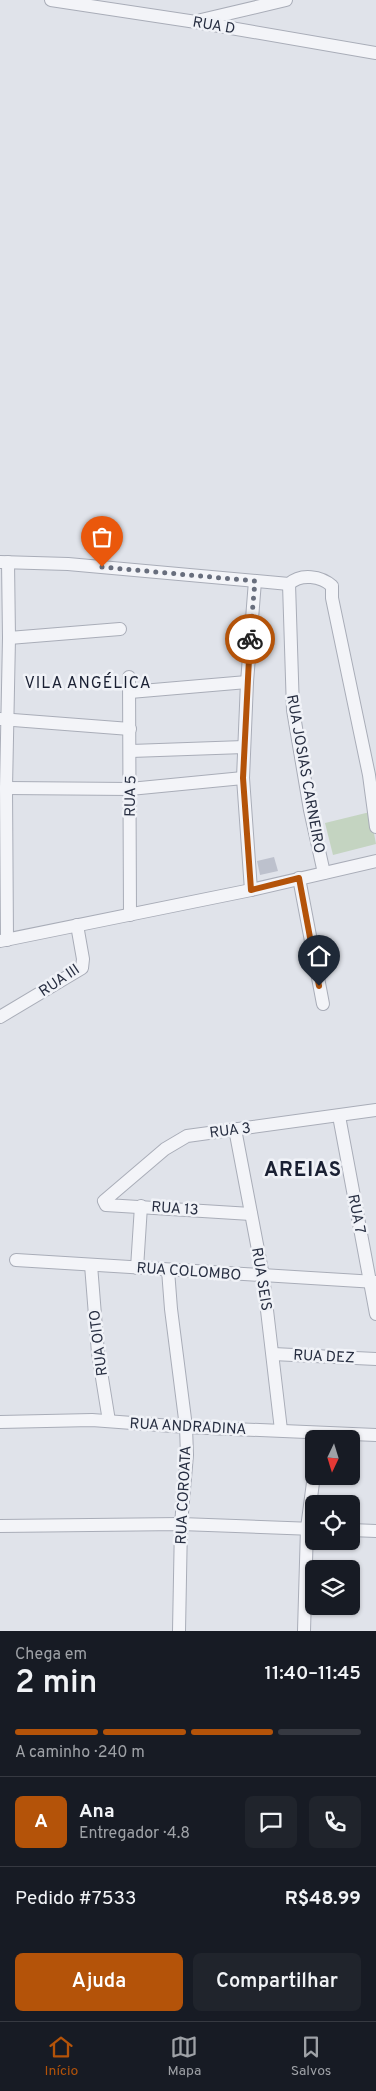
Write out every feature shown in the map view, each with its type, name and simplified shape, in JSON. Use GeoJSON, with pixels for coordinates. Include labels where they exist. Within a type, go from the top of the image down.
{"type":"FeatureCollection","features":[{"type":"Feature","properties":{"kind":"street","name":"RUA D"},"geometry":{"type":"LineString","coordinates":[[51,0],[104,5],[376,53]]}},
{"type":"Feature","properties":{"kind":"street"},"geometry":{"type":"LineString","coordinates":[[196,22],[286,0]]}},
{"type":"Feature","properties":{"kind":"street"},"geometry":{"type":"LineString","coordinates":[[376,827],[368,775],[332,598],[332,586],[326,580],[306,576],[295,579],[290,584],[68,564],[4,562],[9,638],[4,719],[6,788],[4,940],[251,890],[376,861]]}},
{"type":"Feature","properties":{"kind":"street"},"geometry":{"type":"LineString","coordinates":[[251,890],[243,778],[247,682],[255,581]]}},
{"type":"Feature","properties":{"kind":"street","name":"RUA JOSIAS CARNEIRO"},"geometry":{"type":"LineString","coordinates":[[290,584],[293,710],[308,801],[324,873]]}},
{"type":"Feature","properties":{"kind":"street"},"geometry":{"type":"LineString","coordinates":[[9,638],[120,628]]}},
{"type":"Feature","properties":{"kind":"street","name":"RUA 5"},"geometry":{"type":"LineString","coordinates":[[129,677],[131,751],[130,915]]}},
{"type":"Feature","properties":{"kind":"street"},"geometry":{"type":"LineString","coordinates":[[130,692],[247,682]]}},
{"type":"Feature","properties":{"kind":"street"},"geometry":{"type":"LineString","coordinates":[[4,719],[130,729]]}},
{"type":"Feature","properties":{"kind":"street"},"geometry":{"type":"LineString","coordinates":[[131,751],[244,747]]}},
{"type":"Feature","properties":{"kind":"street"},"geometry":{"type":"LineString","coordinates":[[6,788],[130,789],[243,778]]}},
{"type":"Feature","properties":{"kind":"street"},"geometry":{"type":"LineString","coordinates":[[299,878],[323,1004]]}},
{"type":"Feature","properties":{"kind":"street","name":"RUA III"},"geometry":{"type":"LineString","coordinates":[[0,1017],[82,968],[84,959],[77,925]]}},
{"type":"Feature","properties":{"kind":"street","name":"RUA 3"},"geometry":{"type":"LineString","coordinates":[[105,1199],[177,1140],[198,1134],[376,1110]]}},
{"type":"Feature","properties":{"kind":"street","name":"RUA 7"},"geometry":{"type":"LineString","coordinates":[[339,1116],[373,1282],[376,1314]]}},
{"type":"Feature","properties":{"kind":"street","name":"RUA SEIS"},"geometry":{"type":"LineString","coordinates":[[235,1129],[263,1276],[281,1430]]}},
{"type":"Feature","properties":{"kind":"street","name":"RUA 13"},"geometry":{"type":"LineString","coordinates":[[105,1199],[106,1205],[252,1214]]}},
{"type":"Feature","properties":{"kind":"street"},"geometry":{"type":"LineString","coordinates":[[137,1268],[141,1206]]}},
{"type":"Feature","properties":{"kind":"street","name":"RUA COLOMBO"},"geometry":{"type":"LineString","coordinates":[[16,1260],[373,1282]]}},
{"type":"Feature","properties":{"kind":"street","name":"RUA OITO"},"geometry":{"type":"LineString","coordinates":[[91,1265],[98,1353],[109,1421]]}},
{"type":"Feature","properties":{"kind":"street","name":"RUA COROATA"},"geometry":{"type":"LineString","coordinates":[[168,1270],[186,1427],[187,1456],[181,1524],[179,1631]]}},
{"type":"Feature","properties":{"kind":"street","name":"RUA DEZ"},"geometry":{"type":"LineString","coordinates":[[273,1354],[376,1359]]}},
{"type":"Feature","properties":{"kind":"street","name":"RUA ANDRADINA"},"geometry":{"type":"LineString","coordinates":[[0,1422],[109,1421],[186,1427],[281,1430],[305,1433]]}},
{"type":"Feature","properties":{"kind":"street","name":"RUA ANDRADINA"},"geometry":{"type":"LineString","coordinates":[[360,1435],[376,1435]]}},
{"type":"Feature","properties":{"kind":"street"},"geometry":{"type":"LineString","coordinates":[[0,1526],[181,1524],[305,1529]]}},
{"type":"Feature","properties":{"kind":"street"},"geometry":{"type":"LineString","coordinates":[[360,1530],[376,1531]]}},
{"type":"Feature","properties":{"kind":"street"},"geometry":{"type":"LineString","coordinates":[[304,1631],[309,1550]]}},
{"type":"Feature","properties":{"kind":"green space"},"geometry":{"type":"Polygon","coordinates":[[[370,812],[376,844],[333,855],[325,823],[370,812]]]}},
{"type":"Feature","properties":{"kind":"building"},"geometry":{"type":"Polygon","coordinates":[[[274,857],[278,871],[260,875],[257,861],[274,857]]]}},
{"type":"Feature","properties":{"kind":"way so far"},"geometry":{"type":"LineString","coordinates":[[102,567],[255,581],[250,639]]}},
{"type":"Feature","properties":{"kind":"district","name":"VILA ANGÉLICA"},"geometry":{"type":"Point","coordinates":[88,682]}},
{"type":"Feature","properties":{"kind":"district","name":"AREIAS"},"geometry":{"type":"Point","coordinates":[303,1169]}},
{"type":"Feature","properties":{"kind":"route"},"geometry":{"type":"LineString","coordinates":[[250,639],[243,778],[251,890],[299,878],[319,986]]}}]}
